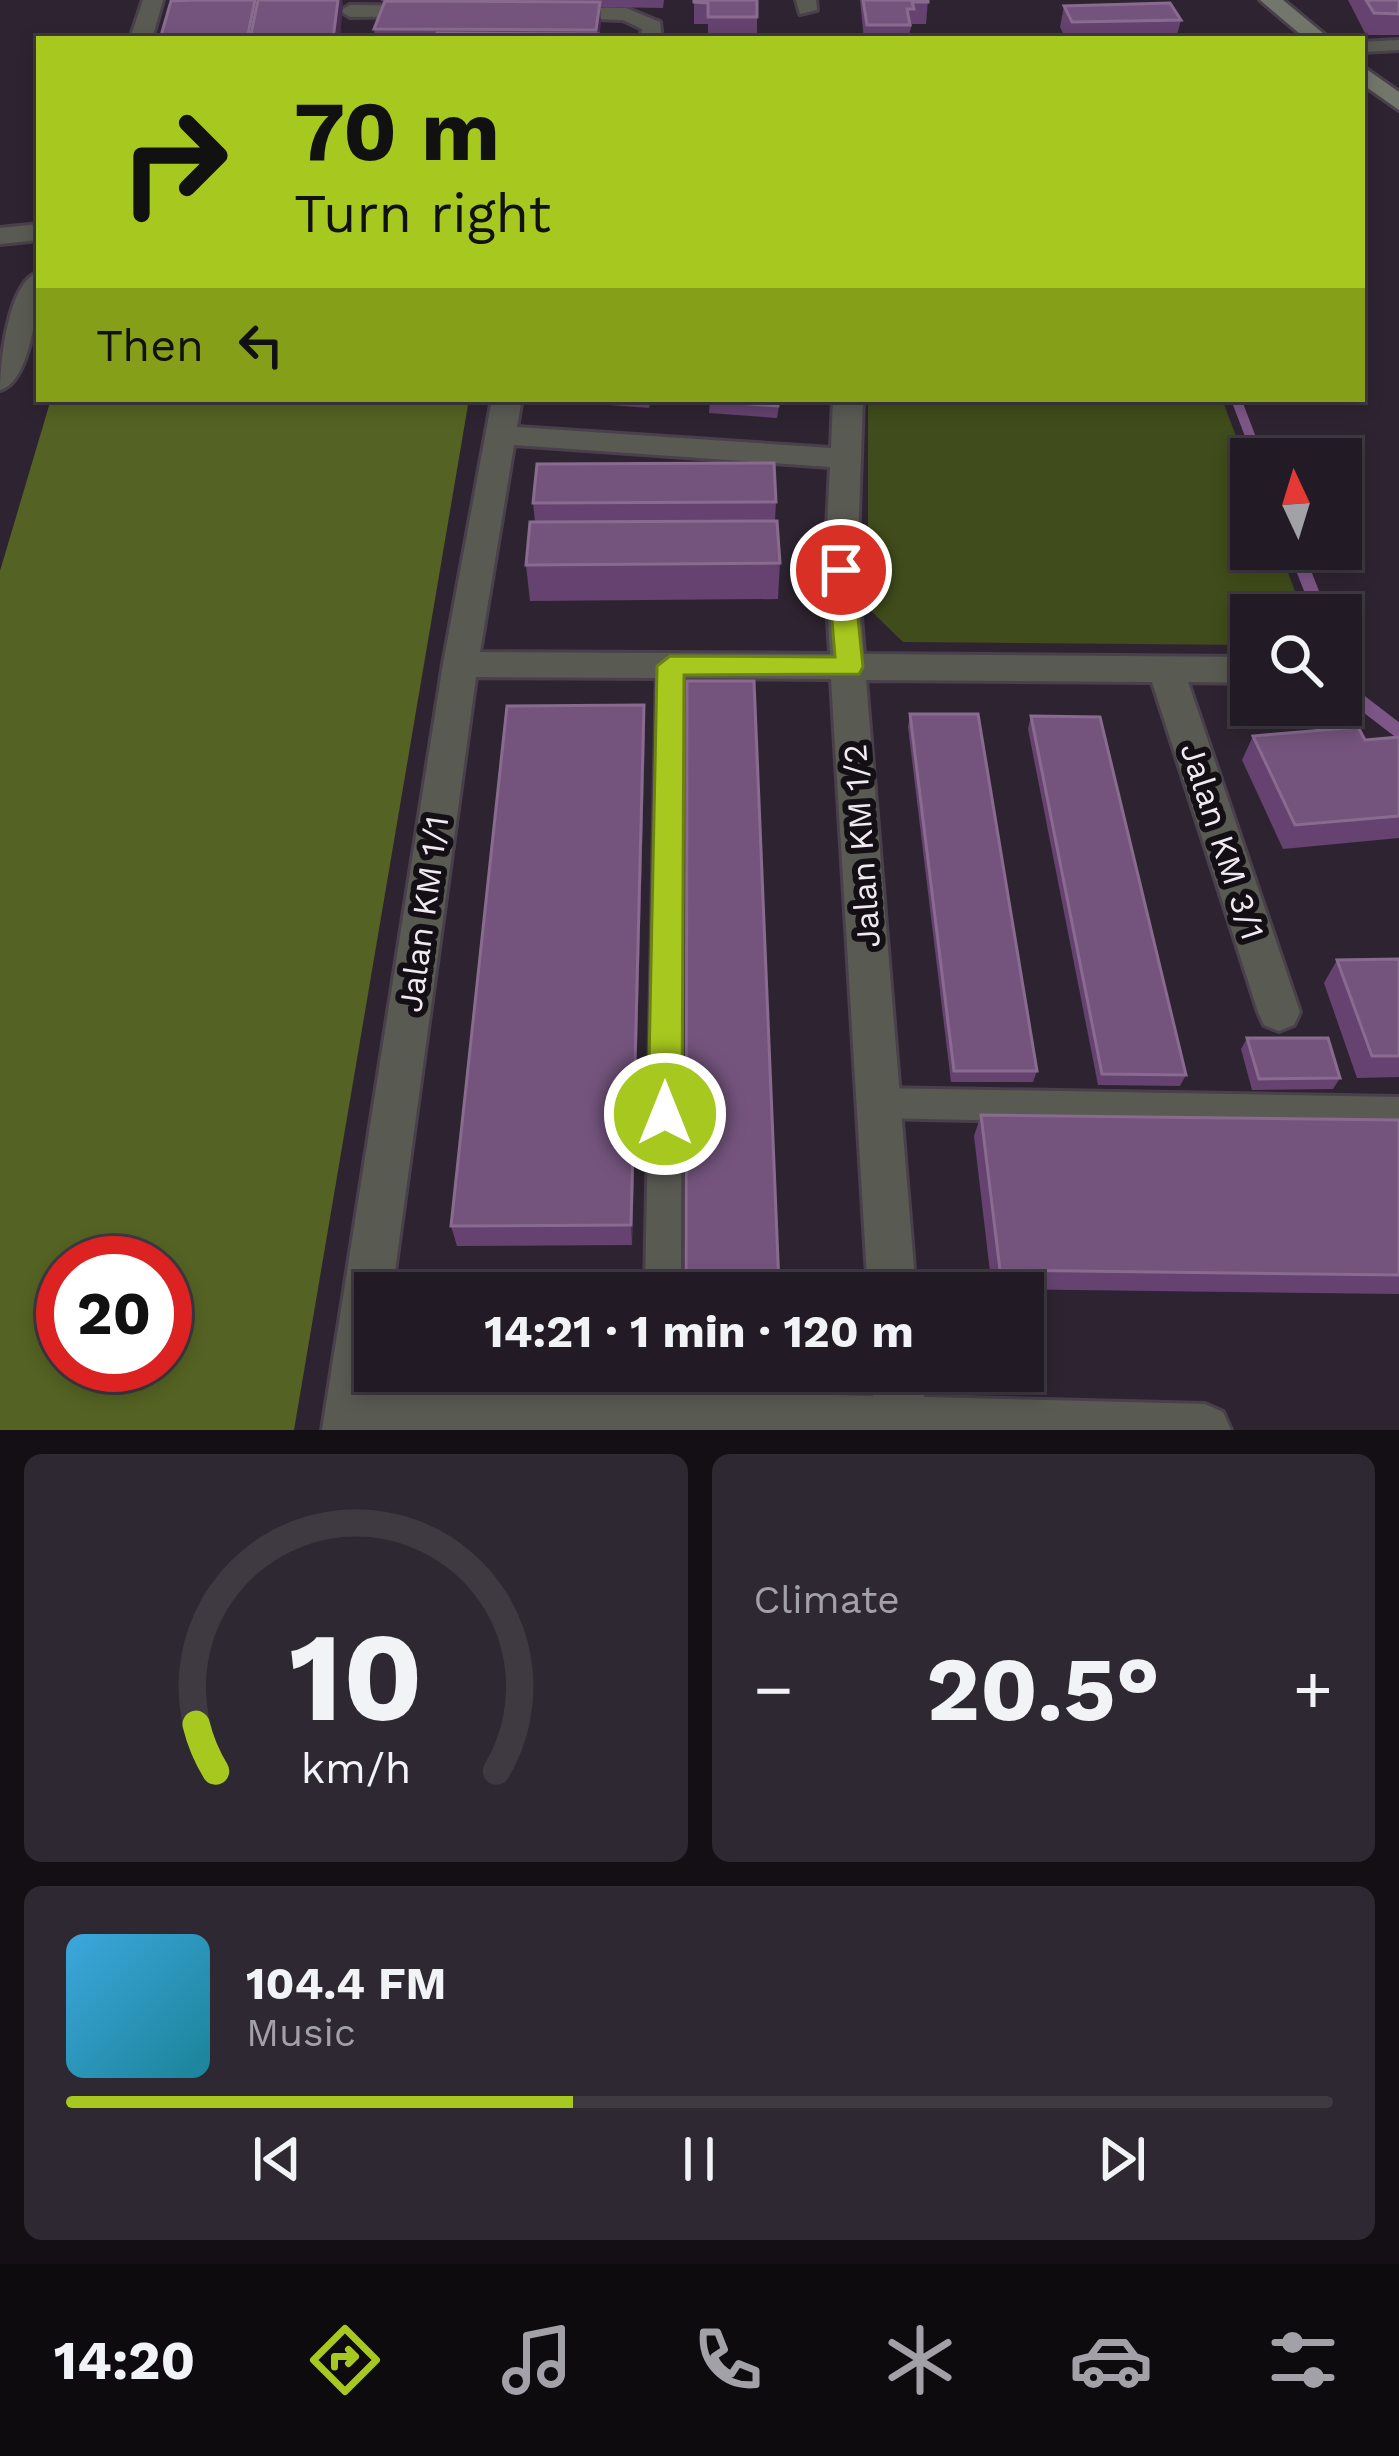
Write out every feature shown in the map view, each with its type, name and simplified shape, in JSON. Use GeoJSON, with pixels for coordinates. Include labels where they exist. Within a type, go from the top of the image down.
{"type":"FeatureCollection","features":[{"type":"Feature","properties":{"kind":"street"},"geometry":{"type":"LineString","coordinates":[[1270,0],[1315,36]]}},
{"type":"Feature","properties":{"kind":"street"},"geometry":{"type":"LineString","coordinates":[[348,36],[345,5],[442,12]]}},
{"type":"Feature","properties":{"kind":"street"},"geometry":{"type":"LineString","coordinates":[[143,36],[158,7]]}},
{"type":"Feature","properties":{"kind":"street"},"geometry":{"type":"LineString","coordinates":[[534,13],[626,14],[649,29]]}},
{"type":"Feature","properties":{"kind":"street"},"geometry":{"type":"LineString","coordinates":[[1365,76],[1399,103]]}},
{"type":"Feature","properties":{"kind":"street"},"geometry":{"type":"LineString","coordinates":[[0,236],[36,232]]}},
{"type":"Feature","properties":{"kind":"street"},"geometry":{"type":"LineString","coordinates":[[0,381],[36,288]]}},
{"type":"Feature","properties":{"kind":"street","name":"Jalan KM 1/2"},"geometry":{"type":"LineString","coordinates":[[848,402],[841,570],[890,1272]]}},
{"type":"Feature","properties":{"kind":"street"},"geometry":{"type":"LineString","coordinates":[[502,417],[844,458]]}},
{"type":"Feature","properties":{"kind":"street","name":"Jalan KM 1/1"},"geometry":{"type":"LineString","coordinates":[[349,1419],[460,664],[502,417]]}},
{"type":"Feature","properties":{"kind":"street"},"geometry":{"type":"LineString","coordinates":[[460,664],[1230,670]]}},
{"type":"Feature","properties":{"kind":"street","name":"Jalan KM 3/1"},"geometry":{"type":"LineString","coordinates":[[1166,670],[1279,1012]]}},
{"type":"Feature","properties":{"kind":"street"},"geometry":{"type":"LineString","coordinates":[[349,1419],[662,1393],[899,1395],[1205,1430]]}},
{"type":"Feature","properties":{"kind":"lane"},"geometry":{"type":"LineString","coordinates":[[1365,47],[1399,45]]}},
{"type":"Feature","properties":{"kind":"lane"},"geometry":{"type":"LineString","coordinates":[[663,1272],[670,666]]}},
{"type":"Feature","properties":{"kind":"lane"},"geometry":{"type":"LineString","coordinates":[[878,1103],[1399,1113]]}},
{"type":"Feature","properties":{"kind":"green space"},"geometry":{"type":"Polygon","coordinates":[[[50,402],[468,402],[294,1430],[0,1430],[0,571],[50,402]]]}},
{"type":"Feature","properties":{"kind":"green space"},"geometry":{"type":"Polygon","coordinates":[[[868,402],[1223,402],[1237,438],[1230,438],[1230,570],[1287,570],[1296,594],[1230,594],[1230,645],[903,642],[868,608],[868,402]]]}},
{"type":"Feature","properties":{"kind":"building"},"geometry":{"type":"Polygon","coordinates":[[[255,0],[248,36],[161,36],[171,1],[255,0]]]}},
{"type":"Feature","properties":{"kind":"building"},"geometry":{"type":"Polygon","coordinates":[[[258,0],[338,0],[333,36],[251,36],[258,0]]]}},
{"type":"Feature","properties":{"kind":"building"},"geometry":{"type":"Polygon","coordinates":[[[694,0],[757,0],[757,17],[708,17],[708,3],[694,0]]]}},
{"type":"Feature","properties":{"kind":"building"},"geometry":{"type":"Polygon","coordinates":[[[863,0],[928,2],[912,2],[914,9],[907,9],[910,25],[867,25],[863,0]]]}},
{"type":"Feature","properties":{"kind":"building"},"geometry":{"type":"Polygon","coordinates":[[[1366,0],[1399,0],[1399,14],[1374,13],[1366,0]]]}},
{"type":"Feature","properties":{"kind":"building"},"geometry":{"type":"Polygon","coordinates":[[[385,1],[600,2],[596,30],[374,29],[385,1]]]}},
{"type":"Feature","properties":{"kind":"building"},"geometry":{"type":"Polygon","coordinates":[[[1170,3],[1181,20],[1072,22],[1064,6],[1170,3]]]}},
{"type":"Feature","properties":{"kind":"building"},"geometry":{"type":"Polygon","coordinates":[[[437,33],[598,34],[598,36],[437,33]]]}},
{"type":"Feature","properties":{"kind":"building"},"geometry":{"type":"Polygon","coordinates":[[[723,402],[779,402],[778,406],[723,402]]]}},
{"type":"Feature","properties":{"kind":"building"},"geometry":{"type":"Polygon","coordinates":[[[774,463],[776,502],[533,503],[537,464],[774,463]]]}},
{"type":"Feature","properties":{"kind":"building"},"geometry":{"type":"Polygon","coordinates":[[[777,521],[780,563],[526,565],[530,522],[777,521]]]}},
{"type":"Feature","properties":{"kind":"building"},"geometry":{"type":"Polygon","coordinates":[[[687,681],[754,681],[778,1272],[686,1272],[687,681]]]}},
{"type":"Feature","properties":{"kind":"building"},"geometry":{"type":"Polygon","coordinates":[[[644,705],[631,1225],[451,1226],[507,706],[644,705]]]}},
{"type":"Feature","properties":{"kind":"building"},"geometry":{"type":"Polygon","coordinates":[[[910,714],[978,714],[1037,1071],[954,1071],[910,714]]]}},
{"type":"Feature","properties":{"kind":"building"},"geometry":{"type":"Polygon","coordinates":[[[1031,716],[1100,717],[1186,1075],[1102,1074],[1031,716]]]}},
{"type":"Feature","properties":{"kind":"building"},"geometry":{"type":"Polygon","coordinates":[[[1358,727],[1365,740],[1399,737],[1399,816],[1295,825],[1253,736],[1358,727]]]}},
{"type":"Feature","properties":{"kind":"building"},"geometry":{"type":"Polygon","coordinates":[[[1399,959],[1399,1056],[1372,1056],[1337,960],[1399,959]]]}},
{"type":"Feature","properties":{"kind":"building"},"geometry":{"type":"Polygon","coordinates":[[[1247,1038],[1328,1038],[1340,1078],[1259,1079],[1247,1038]]]}},
{"type":"Feature","properties":{"kind":"building"},"geometry":{"type":"Polygon","coordinates":[[[981,1115],[1399,1120],[1399,1275],[1000,1270],[981,1115]]]}},
{"type":"Feature","properties":{"kind":"waterway"},"geometry":{"type":"LineString","coordinates":[[1237,402],[1251,438]]}},
{"type":"Feature","properties":{"kind":"waterway"},"geometry":{"type":"LineString","coordinates":[[1303,570],[1313,594]]}},
{"type":"Feature","properties":{"kind":"waterway"},"geometry":{"type":"LineString","coordinates":[[1362,703],[1399,731]]}},
{"type":"Feature","properties":{"kind":"route"},"geometry":{"type":"LineString","coordinates":[[665,1114],[670,666],[849,667],[841,570]]}}]}
